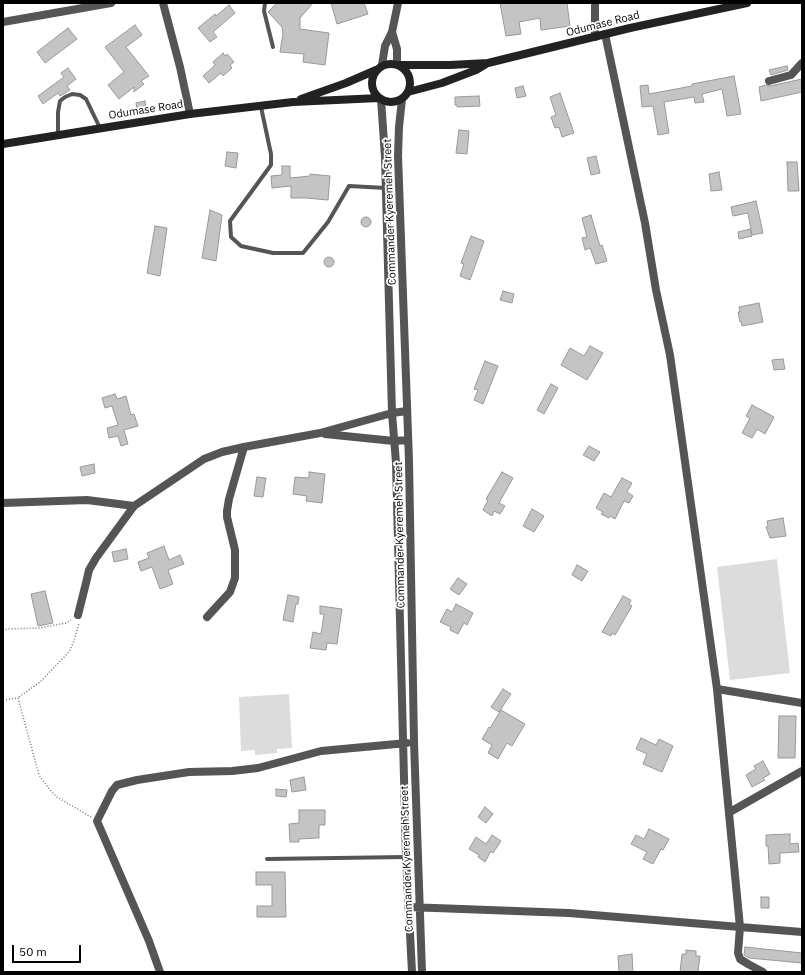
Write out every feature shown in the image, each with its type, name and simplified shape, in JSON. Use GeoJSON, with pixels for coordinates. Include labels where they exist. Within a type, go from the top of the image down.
{"type":"FeatureCollection","features":[{"type":"Feature","properties":{"kind":"main road","name":"Odumase Road"},"geometry":{"type":"LineString","coordinates":[[398,64],[450,65],[488,63],[605,34],[747,3]]}},
{"type":"Feature","properties":{"kind":"main road"},"geometry":{"type":"LineString","coordinates":[[390,63],[398,64],[408,73],[410,80],[410,86],[405,96],[392,102],[380,99],[374,92],[372,85],[373,77],[379,68],[390,63]]}},
{"type":"Feature","properties":{"kind":"main road","name":"Odumase Road"},"geometry":{"type":"LineString","coordinates":[[405,96],[463,75],[488,63]]}},
{"type":"Feature","properties":{"kind":"main road","name":"Odumase Road"},"geometry":{"type":"LineString","coordinates":[[293,102],[346,83],[379,68]]}},
{"type":"Feature","properties":{"kind":"main road","name":"Odumase Road"},"geometry":{"type":"LineString","coordinates":[[3,144],[190,114],[261,107],[293,102],[380,99]]}},
{"type":"Feature","properties":{"kind":"street"},"geometry":{"type":"LineString","coordinates":[[3,22],[111,3]]}},
{"type":"Feature","properties":{"kind":"street"},"geometry":{"type":"LineString","coordinates":[[164,3],[190,114]]}},
{"type":"Feature","properties":{"kind":"street"},"geometry":{"type":"LineString","coordinates":[[379,68],[385,46],[392,32],[398,3]]}},
{"type":"Feature","properties":{"kind":"street"},"geometry":{"type":"LineString","coordinates":[[595,3],[595,37]]}},
{"type":"Feature","properties":{"kind":"street"},"geometry":{"type":"LineString","coordinates":[[392,32],[397,49],[398,64]]}},
{"type":"Feature","properties":{"kind":"street"},"geometry":{"type":"LineString","coordinates":[[605,34],[643,215],[656,290],[670,355],[717,689],[740,927],[738,953],[740,958],[748,964],[764,972]]}},
{"type":"Feature","properties":{"kind":"street"},"geometry":{"type":"LineString","coordinates":[[769,81],[791,75],[802,63]]}},
{"type":"Feature","properties":{"kind":"street","name":"Commander Kyeremeh Street"},"geometry":{"type":"LineString","coordinates":[[405,96],[399,127],[398,156],[408,440],[414,742],[422,972]]}},
{"type":"Feature","properties":{"kind":"street","name":"Commander Kyeremeh Street"},"geometry":{"type":"LineString","coordinates":[[380,99],[386,188],[392,413],[396,463],[406,857],[412,972]]}},
{"type":"Feature","properties":{"kind":"street"},"geometry":{"type":"LineString","coordinates":[[78,615],[88,576],[96,558],[134,506],[204,459],[222,452],[320,433],[392,413],[407,411]]}},
{"type":"Feature","properties":{"kind":"street"},"geometry":{"type":"LineString","coordinates":[[320,433],[394,441],[408,440]]}},
{"type":"Feature","properties":{"kind":"street"},"geometry":{"type":"LineString","coordinates":[[207,617],[230,592],[235,578],[235,550],[227,517],[227,511],[244,447]]}},
{"type":"Feature","properties":{"kind":"street"},"geometry":{"type":"LineString","coordinates":[[3,503],[87,500],[134,506]]}},
{"type":"Feature","properties":{"kind":"street"},"geometry":{"type":"LineString","coordinates":[[717,689],[802,703]]}},
{"type":"Feature","properties":{"kind":"street"},"geometry":{"type":"LineString","coordinates":[[160,972],[149,941],[97,821],[112,791],[117,785],[189,772],[232,771],[258,768],[321,751],[414,742]]}},
{"type":"Feature","properties":{"kind":"street"},"geometry":{"type":"LineString","coordinates":[[730,812],[802,771]]}},
{"type":"Feature","properties":{"kind":"street"},"geometry":{"type":"LineString","coordinates":[[408,907],[569,913],[802,932]]}},
{"type":"Feature","properties":{"kind":"lane"},"geometry":{"type":"LineString","coordinates":[[265,3],[264,10],[272,47]]}},
{"type":"Feature","properties":{"kind":"lane"},"geometry":{"type":"LineString","coordinates":[[58,134],[58,112],[60,101],[65,96],[72,94],[86,99],[100,128]]}},
{"type":"Feature","properties":{"kind":"lane"},"geometry":{"type":"LineString","coordinates":[[261,107],[271,154],[271,165],[230,221],[231,237],[241,246],[273,253],[304,253],[328,222],[349,186],[386,188]]}},
{"type":"Feature","properties":{"kind":"lane"},"geometry":{"type":"LineString","coordinates":[[267,859],[406,857]]}},
{"type":"Feature","properties":{"kind":"path"},"geometry":{"type":"LineString","coordinates":[[3,631],[8,629],[39,628],[66,623],[78,615],[79,626],[69,652],[40,682],[18,698],[3,700]]}},
{"type":"Feature","properties":{"kind":"path"},"geometry":{"type":"LineString","coordinates":[[18,698],[39,775],[57,797],[97,821]]}},
{"type":"Feature","properties":{"kind":"shaded area"},"geometry":{"type":"Polygon","coordinates":[[[777,559],[790,673],[730,680],[717,567],[777,559]]]}},
{"type":"Feature","properties":{"kind":"shaded area"},"geometry":{"type":"Polygon","coordinates":[[[289,694],[292,748],[277,749],[277,753],[255,755],[255,750],[241,751],[239,697],[289,694]]]}},
{"type":"Feature","properties":{"kind":"building"},"geometry":{"type":"Polygon","coordinates":[[[277,3],[313,3],[300,18],[300,29],[329,33],[325,65],[303,62],[304,54],[280,52],[283,33],[282,27],[268,12],[277,3]]]}},
{"type":"Feature","properties":{"kind":"building"},"geometry":{"type":"Polygon","coordinates":[[[331,3],[364,3],[368,14],[337,24],[331,3]]]}},
{"type":"Feature","properties":{"kind":"building"},"geometry":{"type":"Polygon","coordinates":[[[500,3],[567,3],[570,26],[541,30],[540,18],[519,22],[521,34],[506,36],[500,3]]]}},
{"type":"Feature","properties":{"kind":"building"},"geometry":{"type":"Polygon","coordinates":[[[229,5],[235,13],[213,32],[217,37],[210,42],[198,28],[229,5]]]}},
{"type":"Feature","properties":{"kind":"building"},"geometry":{"type":"Polygon","coordinates":[[[135,25],[142,35],[126,47],[149,76],[141,81],[144,84],[134,92],[134,87],[119,99],[108,85],[124,72],[105,47],[135,25]]]}},
{"type":"Feature","properties":{"kind":"building"},"geometry":{"type":"Polygon","coordinates":[[[68,28],[77,39],[45,63],[37,52],[68,28]]]}},
{"type":"Feature","properties":{"kind":"building"},"geometry":{"type":"Polygon","coordinates":[[[223,53],[225,56],[227,54],[234,62],[230,65],[232,68],[223,76],[221,73],[209,83],[203,76],[215,65],[213,62],[223,53]]]}},
{"type":"Feature","properties":{"kind":"building"},"geometry":{"type":"Polygon","coordinates":[[[787,66],[788,70],[771,75],[769,70],[787,66]]]}},
{"type":"Feature","properties":{"kind":"building"},"geometry":{"type":"Polygon","coordinates":[[[68,68],[76,79],[67,86],[70,90],[60,96],[58,93],[43,104],[38,96],[64,77],[61,73],[68,68]]]}},
{"type":"Feature","properties":{"kind":"building"},"geometry":{"type":"Polygon","coordinates":[[[734,76],[741,114],[727,116],[722,89],[702,94],[704,102],[695,103],[694,97],[664,102],[669,133],[658,135],[653,106],[642,107],[640,86],[648,85],[649,94],[734,76]]]}},
{"type":"Feature","properties":{"kind":"building"},"geometry":{"type":"Polygon","coordinates":[[[802,79],[802,92],[761,101],[759,87],[802,79]]]}},
{"type":"Feature","properties":{"kind":"building"},"geometry":{"type":"Polygon","coordinates":[[[523,86],[526,96],[517,98],[515,88],[523,86]]]}},
{"type":"Feature","properties":{"kind":"building"},"geometry":{"type":"Polygon","coordinates":[[[560,93],[574,133],[562,137],[559,127],[555,128],[551,117],[556,115],[550,97],[560,93]]]}},
{"type":"Feature","properties":{"kind":"building"},"geometry":{"type":"Polygon","coordinates":[[[479,96],[480,106],[457,107],[457,105],[455,105],[455,97],[479,96]]]}},
{"type":"Feature","properties":{"kind":"building"},"geometry":{"type":"Polygon","coordinates":[[[145,101],[146,109],[137,110],[136,103],[145,101]]]}},
{"type":"Feature","properties":{"kind":"building"},"geometry":{"type":"Polygon","coordinates":[[[459,130],[469,131],[467,154],[456,153],[459,130]]]}},
{"type":"Feature","properties":{"kind":"building"},"geometry":{"type":"Polygon","coordinates":[[[227,152],[238,153],[236,168],[225,166],[227,152]]]}},
{"type":"Feature","properties":{"kind":"building"},"geometry":{"type":"Polygon","coordinates":[[[596,156],[600,173],[591,175],[587,158],[596,156]]]}},
{"type":"Feature","properties":{"kind":"building"},"geometry":{"type":"Polygon","coordinates":[[[787,162],[797,162],[799,191],[788,191],[787,162]]]}},
{"type":"Feature","properties":{"kind":"building"},"geometry":{"type":"Polygon","coordinates":[[[282,166],[290,166],[290,178],[310,176],[310,174],[330,176],[328,200],[291,198],[291,186],[272,188],[271,176],[282,175],[282,166]]]}},
{"type":"Feature","properties":{"kind":"building"},"geometry":{"type":"Polygon","coordinates":[[[719,172],[722,190],[711,191],[709,174],[719,172]]]}},
{"type":"Feature","properties":{"kind":"building"},"geometry":{"type":"Polygon","coordinates":[[[756,201],[763,233],[752,235],[748,213],[733,216],[731,207],[756,201]]]}},
{"type":"Feature","properties":{"kind":"building"},"geometry":{"type":"Polygon","coordinates":[[[210,210],[222,215],[216,261],[202,258],[210,210]]]}},
{"type":"Feature","properties":{"kind":"building"},"geometry":{"type":"Polygon","coordinates":[[[591,215],[600,246],[602,245],[607,261],[596,264],[590,248],[585,250],[582,238],[587,237],[582,218],[591,215]]]}},
{"type":"Feature","properties":{"kind":"building"},"geometry":{"type":"Polygon","coordinates":[[[364,217],[368,217],[370,218],[370,226],[364,227],[361,224],[361,220],[364,217]]]}},
{"type":"Feature","properties":{"kind":"building"},"geometry":{"type":"Polygon","coordinates":[[[155,226],[167,228],[160,276],[147,273],[155,226]]]}},
{"type":"Feature","properties":{"kind":"building"},"geometry":{"type":"Polygon","coordinates":[[[750,229],[752,236],[739,239],[738,232],[750,229]]]}},
{"type":"Feature","properties":{"kind":"building"},"geometry":{"type":"Polygon","coordinates":[[[471,236],[484,241],[470,280],[460,276],[464,264],[461,263],[471,236]]]}},
{"type":"Feature","properties":{"kind":"building"},"geometry":{"type":"Polygon","coordinates":[[[327,257],[331,257],[333,258],[333,266],[327,267],[324,264],[324,260],[327,257]]]}},
{"type":"Feature","properties":{"kind":"building"},"geometry":{"type":"Polygon","coordinates":[[[503,291],[514,294],[512,303],[500,300],[503,291]]]}},
{"type":"Feature","properties":{"kind":"building"},"geometry":{"type":"Polygon","coordinates":[[[759,303],[763,322],[742,326],[738,312],[740,312],[739,307],[759,303]]]}},
{"type":"Feature","properties":{"kind":"building"},"geometry":{"type":"Polygon","coordinates":[[[590,346],[603,353],[587,380],[561,365],[570,348],[584,356],[590,346]]]}},
{"type":"Feature","properties":{"kind":"building"},"geometry":{"type":"Polygon","coordinates":[[[783,359],[785,369],[774,370],[772,360],[783,359]]]}},
{"type":"Feature","properties":{"kind":"building"},"geometry":{"type":"Polygon","coordinates":[[[485,361],[498,366],[483,404],[474,400],[478,390],[474,389],[485,361]]]}},
{"type":"Feature","properties":{"kind":"building"},"geometry":{"type":"Polygon","coordinates":[[[551,384],[558,388],[544,414],[537,410],[551,384]]]}},
{"type":"Feature","properties":{"kind":"building"},"geometry":{"type":"Polygon","coordinates":[[[115,394],[117,399],[126,396],[131,415],[134,414],[138,426],[124,430],[128,444],[121,446],[118,436],[109,438],[107,428],[118,425],[112,406],[105,408],[102,398],[115,394]]]}},
{"type":"Feature","properties":{"kind":"building"},"geometry":{"type":"Polygon","coordinates":[[[752,405],[774,417],[765,434],[757,429],[752,438],[742,433],[750,418],[746,416],[752,405]]]}},
{"type":"Feature","properties":{"kind":"building"},"geometry":{"type":"Polygon","coordinates":[[[589,446],[600,452],[594,461],[583,455],[589,446]]]}},
{"type":"Feature","properties":{"kind":"building"},"geometry":{"type":"Polygon","coordinates":[[[94,464],[95,473],[82,476],[80,467],[94,464]]]}},
{"type":"Feature","properties":{"kind":"building"},"geometry":{"type":"Polygon","coordinates":[[[309,472],[325,474],[322,503],[306,501],[307,496],[293,494],[295,477],[309,478],[309,472]]]}},
{"type":"Feature","properties":{"kind":"building"},"geometry":{"type":"Polygon","coordinates":[[[502,472],[513,478],[499,503],[505,506],[500,514],[494,511],[492,516],[483,510],[488,500],[486,499],[502,472]]]}},
{"type":"Feature","properties":{"kind":"building"},"geometry":{"type":"Polygon","coordinates":[[[257,477],[266,478],[263,497],[254,496],[257,477]]]}},
{"type":"Feature","properties":{"kind":"building"},"geometry":{"type":"Polygon","coordinates":[[[622,478],[632,483],[627,492],[633,496],[629,503],[624,501],[615,519],[610,516],[609,518],[601,514],[603,512],[596,508],[604,493],[611,497],[622,478]]]}},
{"type":"Feature","properties":{"kind":"building"},"geometry":{"type":"Polygon","coordinates":[[[532,509],[544,516],[534,532],[523,526],[532,509]]]}},
{"type":"Feature","properties":{"kind":"building"},"geometry":{"type":"Polygon","coordinates":[[[783,518],[786,536],[770,538],[766,527],[768,526],[767,521],[783,518]]]}},
{"type":"Feature","properties":{"kind":"building"},"geometry":{"type":"Polygon","coordinates":[[[164,546],[169,560],[180,555],[184,564],[168,570],[173,584],[160,589],[152,567],[141,571],[138,562],[149,558],[147,553],[164,546]]]}},
{"type":"Feature","properties":{"kind":"building"},"geometry":{"type":"Polygon","coordinates":[[[126,549],[128,559],[114,562],[112,552],[126,549]]]}},
{"type":"Feature","properties":{"kind":"building"},"geometry":{"type":"Polygon","coordinates":[[[577,565],[588,571],[582,581],[572,575],[577,565]]]}},
{"type":"Feature","properties":{"kind":"building"},"geometry":{"type":"Polygon","coordinates":[[[458,578],[467,584],[459,595],[450,589],[458,578]]]}},
{"type":"Feature","properties":{"kind":"building"},"geometry":{"type":"Polygon","coordinates":[[[45,591],[53,623],[38,626],[31,594],[45,591]]]}},
{"type":"Feature","properties":{"kind":"building"},"geometry":{"type":"Polygon","coordinates":[[[288,595],[299,597],[298,604],[296,604],[293,622],[283,620],[288,595]]]}},
{"type":"Feature","properties":{"kind":"building"},"geometry":{"type":"Polygon","coordinates":[[[623,596],[631,600],[629,604],[632,606],[615,635],[612,633],[611,636],[602,632],[623,596]]]}},
{"type":"Feature","properties":{"kind":"building"},"geometry":{"type":"Polygon","coordinates":[[[456,604],[473,613],[467,625],[464,623],[458,634],[450,630],[451,627],[440,622],[447,609],[452,612],[456,604]]]}},
{"type":"Feature","properties":{"kind":"building"},"geometry":{"type":"Polygon","coordinates":[[[320,606],[342,609],[337,644],[327,643],[326,650],[310,648],[313,632],[321,634],[324,614],[320,614],[320,606]]]}},
{"type":"Feature","properties":{"kind":"building"},"geometry":{"type":"Polygon","coordinates":[[[503,689],[511,694],[499,712],[491,707],[503,689]]]}},
{"type":"Feature","properties":{"kind":"building"},"geometry":{"type":"Polygon","coordinates":[[[501,710],[525,724],[512,746],[507,743],[498,759],[488,753],[492,745],[482,739],[501,710]]]}},
{"type":"Feature","properties":{"kind":"building"},"geometry":{"type":"Polygon","coordinates":[[[779,716],[796,716],[795,758],[778,758],[779,716]]]}},
{"type":"Feature","properties":{"kind":"building"},"geometry":{"type":"Polygon","coordinates":[[[641,738],[656,745],[659,739],[673,746],[662,772],[643,764],[647,754],[636,749],[641,738]]]}},
{"type":"Feature","properties":{"kind":"building"},"geometry":{"type":"Polygon","coordinates":[[[763,761],[770,774],[763,778],[765,780],[752,787],[746,775],[756,769],[754,766],[763,761]]]}},
{"type":"Feature","properties":{"kind":"building"},"geometry":{"type":"Polygon","coordinates":[[[304,777],[306,790],[292,792],[290,780],[304,777]]]}},
{"type":"Feature","properties":{"kind":"building"},"geometry":{"type":"Polygon","coordinates":[[[276,789],[287,790],[286,797],[276,796],[276,789]]]}},
{"type":"Feature","properties":{"kind":"building"},"geometry":{"type":"Polygon","coordinates":[[[485,807],[493,814],[486,823],[478,817],[485,807]]]}},
{"type":"Feature","properties":{"kind":"building"},"geometry":{"type":"Polygon","coordinates":[[[299,810],[325,810],[325,825],[319,825],[319,838],[299,839],[299,842],[290,842],[289,824],[299,823],[299,810]]]}},
{"type":"Feature","properties":{"kind":"building"},"geometry":{"type":"Polygon","coordinates":[[[649,829],[669,839],[663,850],[661,849],[653,864],[643,859],[647,852],[631,844],[636,835],[644,839],[649,829]]]}},
{"type":"Feature","properties":{"kind":"building"},"geometry":{"type":"Polygon","coordinates":[[[790,834],[790,844],[798,843],[799,852],[780,853],[780,863],[769,864],[766,835],[790,834]]]}},
{"type":"Feature","properties":{"kind":"building"},"geometry":{"type":"Polygon","coordinates":[[[492,835],[501,841],[493,853],[491,851],[485,862],[478,857],[479,855],[469,849],[476,837],[486,844],[492,835]]]}},
{"type":"Feature","properties":{"kind":"building"},"geometry":{"type":"Polygon","coordinates":[[[256,872],[285,872],[286,917],[257,917],[257,906],[272,906],[272,885],[256,885],[256,872]]]}},
{"type":"Feature","properties":{"kind":"building"},"geometry":{"type":"Polygon","coordinates":[[[761,897],[769,897],[769,908],[761,908],[761,897]]]}},
{"type":"Feature","properties":{"kind":"building"},"geometry":{"type":"Polygon","coordinates":[[[745,947],[802,953],[802,963],[749,958],[744,955],[745,947]]]}},
{"type":"Feature","properties":{"kind":"building"},"geometry":{"type":"Polygon","coordinates":[[[686,950],[696,951],[696,956],[700,956],[698,972],[680,972],[682,954],[686,954],[686,950]]]}},
{"type":"Feature","properties":{"kind":"building"},"geometry":{"type":"Polygon","coordinates":[[[632,954],[633,972],[619,972],[618,956],[632,954]]]}}]}
